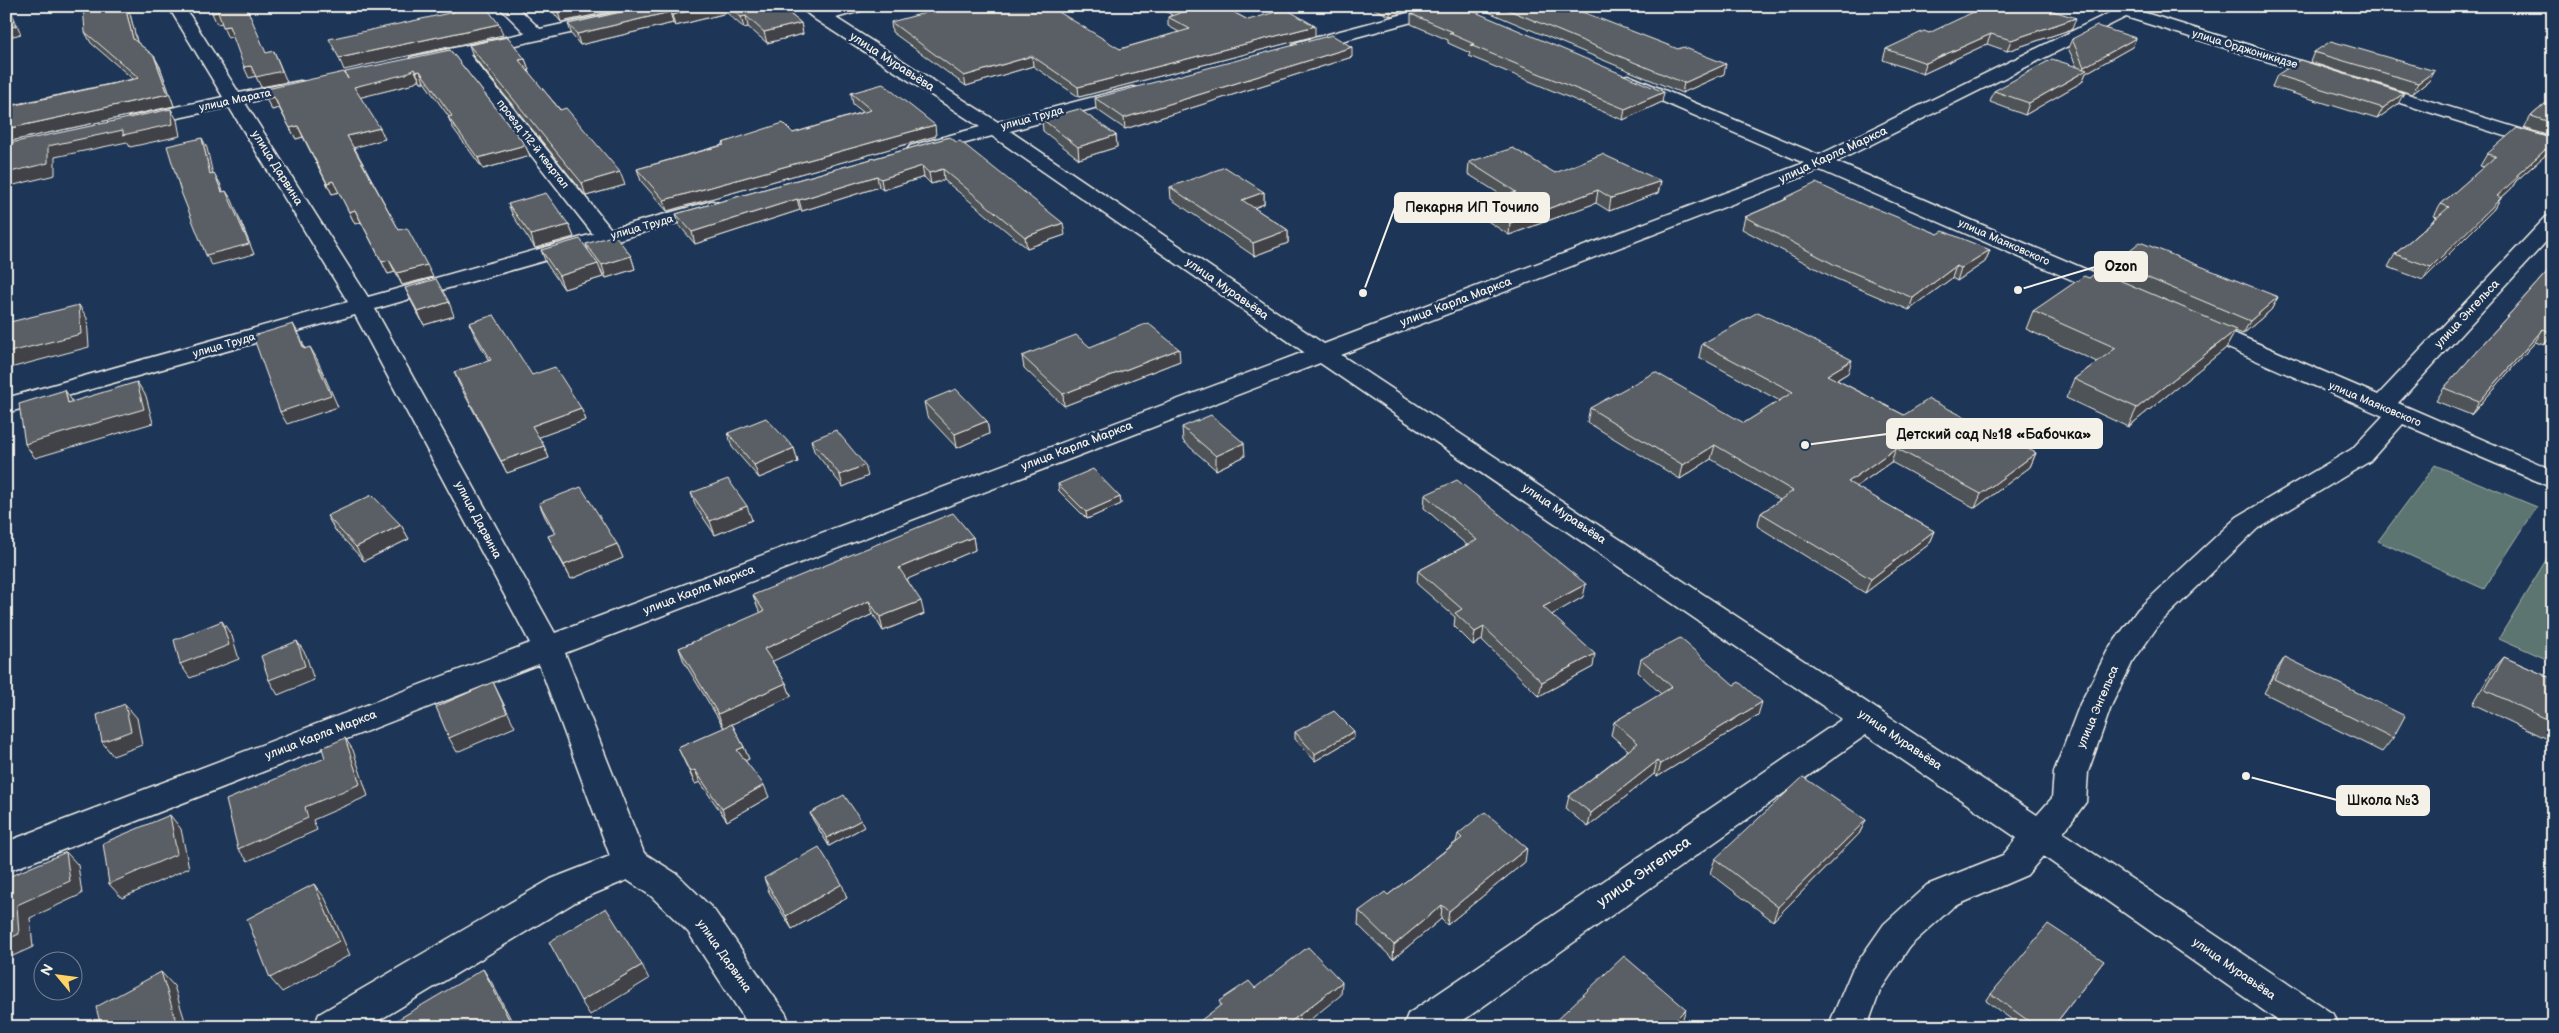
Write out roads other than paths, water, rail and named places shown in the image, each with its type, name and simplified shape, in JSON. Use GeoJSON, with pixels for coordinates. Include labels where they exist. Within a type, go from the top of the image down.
{"type":"FeatureCollection","features":[{"type":"Feature","properties":{"kind":"street","name":"улица Дарвина"},"geometry":{"type":"LineString","coordinates":[[176,6],[362,306],[548,648],[630,863],[664,885],[701,921],[772,1027]]}},
{"type":"Feature","properties":{"kind":"street"},"geometry":{"type":"LineString","coordinates":[[506,6],[537,35]]}},
{"type":"Feature","properties":{"kind":"street"},"geometry":{"type":"LineString","coordinates":[[401,64],[670,6]]}},
{"type":"Feature","properties":{"kind":"street"},"geometry":{"type":"LineString","coordinates":[[814,11],[861,6]]}},
{"type":"Feature","properties":{"kind":"street","name":"улица Орджоникидзе"},"geometry":{"type":"LineString","coordinates":[[2123,8],[2553,145]]}},
{"type":"Feature","properties":{"kind":"street","name":"улица Карла Маркса"},"geometry":{"type":"LineString","coordinates":[[6,857],[548,648],[1823,162],[2123,8]]}},
{"type":"Feature","properties":{"kind":"street"},"geometry":{"type":"LineString","coordinates":[[1280,52],[1460,9]]}},
{"type":"Feature","properties":{"kind":"street","name":"улица Муравьёва"},"geometry":{"type":"LineString","coordinates":[[814,11],[994,128],[1296,336],[1323,352],[1867,718],[2318,1027]]}},
{"type":"Feature","properties":{"kind":"street","name":"проезд 112-й квартал"},"geometry":{"type":"LineString","coordinates":[[459,52],[606,237]]}},
{"type":"Feature","properties":{"kind":"street","name":"улица Маяковского"},"geometry":{"type":"LineString","coordinates":[[1610,72],[1823,162],[2143,303]]}},
{"type":"Feature","properties":{"kind":"street","name":"улица Марата"},"geometry":{"type":"LineString","coordinates":[[120,125],[313,83]]}},
{"type":"Feature","properties":{"kind":"street","name":"улица Труда"},"geometry":{"type":"LineString","coordinates":[[900,155],[1146,88]]}},
{"type":"Feature","properties":{"kind":"street","name":"улица Труда"},"geometry":{"type":"LineString","coordinates":[[6,406],[729,203]]}},
{"type":"Feature","properties":{"kind":"street","name":"улица Энгельса"},"geometry":{"type":"LineString","coordinates":[[1847,1027],[1865,982],[1897,935],[1940,896],[2016,865],[2069,802],[2071,772],[2096,704],[2119,658],[2149,616],[2247,523],[2361,456],[2390,411],[2553,222]]}},
{"type":"Feature","properties":{"kind":"street","name":"улица Маяковского"},"geometry":{"type":"LineString","coordinates":[[2180,319],[2553,480]]}},
{"type":"Feature","properties":{"kind":"street","name":"улица Энгельса"},"geometry":{"type":"LineString","coordinates":[[1422,1027],[1867,718]]}},
{"type":"Feature","properties":{"kind":"street"},"geometry":{"type":"LineString","coordinates":[[333,1027],[564,890],[630,863]]}},
{"type":"Feature","properties":{"kind":"place","name":"Ozon"},"geometry":{"type":"Point","coordinates":[2018,290]}},
{"type":"Feature","properties":{"kind":"place","name":"Пекарня ИП Точило"},"geometry":{"type":"Point","coordinates":[1363,293]}},
{"type":"Feature","properties":{"kind":"place","name":"Детский сад №18 «Бабочка»"},"geometry":{"type":"Point","coordinates":[1805,445]}},
{"type":"Feature","properties":{"kind":"place","name":"Школа №3"},"geometry":{"type":"Point","coordinates":[2246,776]}}]}
